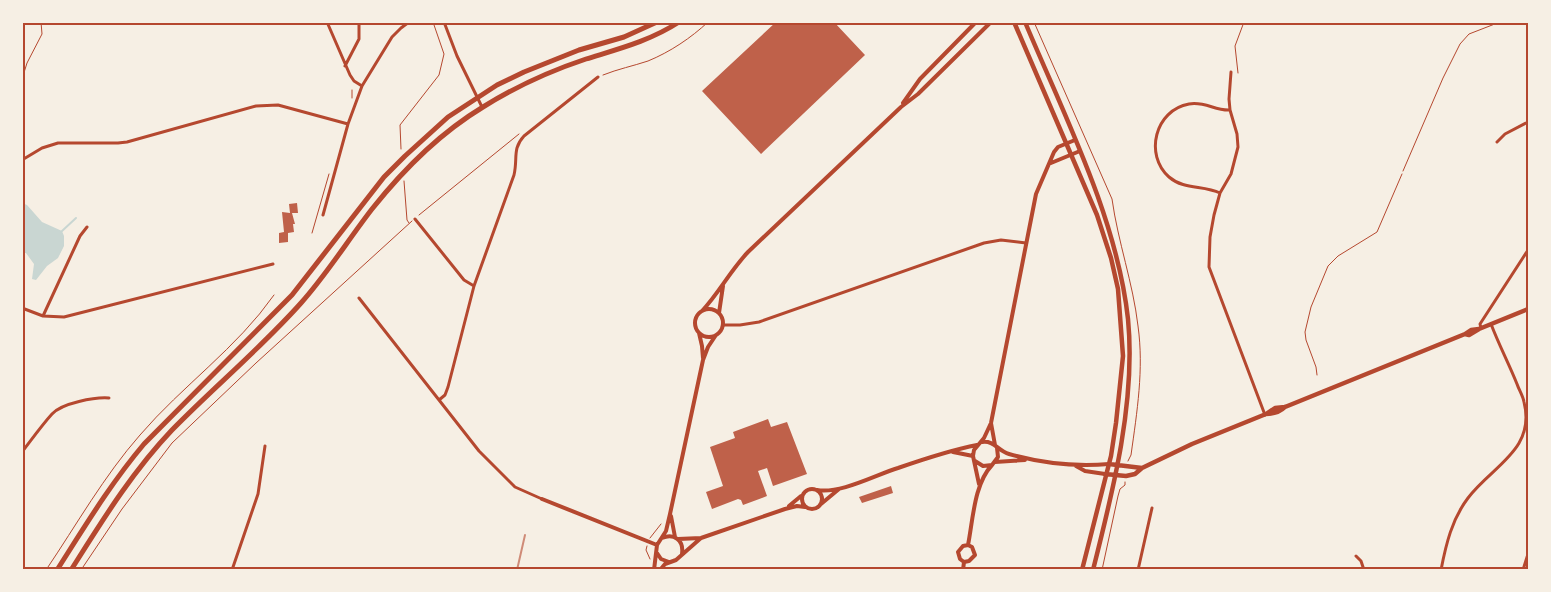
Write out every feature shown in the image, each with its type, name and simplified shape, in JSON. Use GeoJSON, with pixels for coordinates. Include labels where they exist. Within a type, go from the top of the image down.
{"type":"FeatureCollection","features":[{"type":"Feature","properties":{"kind":"main road"},"geometry":{"type":"LineString","coordinates":[[57,570],[102,500],[144,444],[292,295],[384,177],[427,136],[448,117],[504,82],[553,60],[579,50],[624,37],[657,22]]}},
{"type":"Feature","properties":{"kind":"main road"},"geometry":{"type":"LineString","coordinates":[[71,570],[121,491],[171,431],[301,303],[371,210],[405,170],[454,126],[482,107],[528,82],[556,70],[640,42],[679,22]]}},
{"type":"Feature","properties":{"kind":"main road"},"geometry":{"type":"LineString","coordinates":[[1014,22],[1097,214],[1111,258],[1118,289],[1122,326],[1122,377],[1108,464],[1082,570]]}},
{"type":"Feature","properties":{"kind":"main road"},"geometry":{"type":"LineString","coordinates":[[1025,22],[1080,151],[1110,231],[1121,276],[1128,320],[1130,356],[1126,408],[1117,466],[1093,570]]}},
{"type":"Feature","properties":{"kind":"main road"},"geometry":{"type":"LineString","coordinates":[[1105,474],[1135,474],[1142,468],[1192,444],[1265,414],[1270,410],[1280,406],[1285,407],[1465,334],[1476,332],[1480,328],[1528,309]]}},
{"type":"Feature","properties":{"kind":"main road"},"geometry":{"type":"LineString","coordinates":[[1108,464],[1142,468]]}},
{"type":"Feature","properties":{"kind":"street"},"geometry":{"type":"LineString","coordinates":[[327,22],[345,66],[354,81],[362,86]]}},
{"type":"Feature","properties":{"kind":"street"},"geometry":{"type":"LineString","coordinates":[[345,66],[359,39],[359,22]]}},
{"type":"Feature","properties":{"kind":"street"},"geometry":{"type":"LineString","coordinates":[[322,214],[348,124],[362,86],[392,37],[409,22]]}},
{"type":"Feature","properties":{"kind":"street"},"geometry":{"type":"LineString","coordinates":[[444,22],[457,56],[482,107]]}},
{"type":"Feature","properties":{"kind":"street"},"geometry":{"type":"LineString","coordinates":[[703,360],[702,346],[695,323],[697,316],[711,302],[731,271],[748,252],[901,107],[918,94],[991,22]]}},
{"type":"Feature","properties":{"kind":"street"},"geometry":{"type":"LineString","coordinates":[[901,107],[920,79],[975,23]]}},
{"type":"Feature","properties":{"kind":"street"},"geometry":{"type":"LineString","coordinates":[[1231,72],[1229,88],[1230,110],[1237,134],[1238,147],[1231,174],[1220,193],[1210,237],[1209,267],[1265,414]]}},
{"type":"Feature","properties":{"kind":"street"},"geometry":{"type":"LineString","coordinates":[[439,400],[445,395],[448,387],[474,286],[514,175],[518,143],[524,136],[598,77]]}},
{"type":"Feature","properties":{"kind":"street"},"geometry":{"type":"LineString","coordinates":[[1220,193],[1206,188],[1181,184],[1170,177],[1162,169],[1158,161],[1155,142],[1158,130],[1166,116],[1186,104],[1198,103],[1230,110]]}},
{"type":"Feature","properties":{"kind":"street"},"geometry":{"type":"LineString","coordinates":[[22,160],[42,148],[58,143],[127,142],[262,105],[278,105],[348,124]]}},
{"type":"Feature","properties":{"kind":"street"},"geometry":{"type":"LineString","coordinates":[[1497,142],[1505,134],[1528,122]]}},
{"type":"Feature","properties":{"kind":"street"},"geometry":{"type":"LineString","coordinates":[[979,484],[974,450],[984,438],[991,422],[1037,189],[1054,152],[1058,147],[1075,140]]}},
{"type":"Feature","properties":{"kind":"street"},"geometry":{"type":"LineString","coordinates":[[1050,163],[1080,151]]}},
{"type":"Feature","properties":{"kind":"street"},"geometry":{"type":"LineString","coordinates":[[415,218],[464,280],[474,286]]}},
{"type":"Feature","properties":{"kind":"street"},"geometry":{"type":"LineString","coordinates":[[43,316],[80,236],[87,228]]}},
{"type":"Feature","properties":{"kind":"street"},"geometry":{"type":"LineString","coordinates":[[723,325],[759,322],[984,242],[1001,240],[1026,243]]}},
{"type":"Feature","properties":{"kind":"street"},"geometry":{"type":"LineString","coordinates":[[1480,328],[1480,324],[1528,250]]}},
{"type":"Feature","properties":{"kind":"street"},"geometry":{"type":"LineString","coordinates":[[22,308],[43,316],[58,318],[70,316],[273,264]]}},
{"type":"Feature","properties":{"kind":"street"},"geometry":{"type":"LineString","coordinates":[[654,570],[657,545],[662,538],[670,514],[703,360],[708,347],[721,331],[723,325],[719,313],[723,282]]}},
{"type":"Feature","properties":{"kind":"street"},"geometry":{"type":"LineString","coordinates":[[359,298],[479,451],[515,487],[657,545]]}},
{"type":"Feature","properties":{"kind":"street"},"geometry":{"type":"LineString","coordinates":[[702,311],[714,310],[719,313]]}},
{"type":"Feature","properties":{"kind":"street"},"geometry":{"type":"LineString","coordinates":[[1441,570],[1448,538],[1459,512],[1483,480],[1513,454],[1524,435],[1526,422],[1524,402],[1491,324]]}},
{"type":"Feature","properties":{"kind":"street"},"geometry":{"type":"LineString","coordinates":[[699,333],[705,337],[716,335]]}},
{"type":"Feature","properties":{"kind":"street"},"geometry":{"type":"LineString","coordinates":[[22,452],[53,412],[89,399],[109,398]]}},
{"type":"Feature","properties":{"kind":"street"},"geometry":{"type":"LineString","coordinates":[[968,545],[979,484],[987,470],[998,457],[991,422]]}},
{"type":"Feature","properties":{"kind":"street"},"geometry":{"type":"LineString","coordinates":[[785,509],[808,490],[827,491],[841,488],[899,467],[988,442],[1002,452],[1030,460],[1074,465],[1108,464]]}},
{"type":"Feature","properties":{"kind":"street"},"geometry":{"type":"LineString","coordinates":[[232,570],[258,494],[265,446]]}},
{"type":"Feature","properties":{"kind":"street"},"geometry":{"type":"LineString","coordinates":[[951,452],[961,453],[974,458],[978,464],[983,466],[1030,460]]}},
{"type":"Feature","properties":{"kind":"street"},"geometry":{"type":"LineString","coordinates":[[1074,465],[1085,471],[1105,474]]}},
{"type":"Feature","properties":{"kind":"street"},"geometry":{"type":"LineString","coordinates":[[662,538],[668,536],[676,538],[701,538],[797,506],[814,510],[841,488]]}},
{"type":"Feature","properties":{"kind":"street"},"geometry":{"type":"LineString","coordinates":[[816,490],[822,496],[821,504]]}},
{"type":"Feature","properties":{"kind":"street"},"geometry":{"type":"LineString","coordinates":[[802,495],[805,507]]}},
{"type":"Feature","properties":{"kind":"street"},"geometry":{"type":"LineString","coordinates":[[1138,570],[1152,508]]}},
{"type":"Feature","properties":{"kind":"street"},"geometry":{"type":"LineString","coordinates":[[670,514],[676,538],[682,547],[681,556]]}},
{"type":"Feature","properties":{"kind":"street"},"geometry":{"type":"LineString","coordinates":[[660,570],[663,566],[676,560],[701,538]]}},
{"type":"Feature","properties":{"kind":"street"},"geometry":{"type":"LineString","coordinates":[[964,562],[973,559],[975,554],[972,547],[968,545]]}},
{"type":"Feature","properties":{"kind":"street"},"geometry":{"type":"LineString","coordinates":[[964,562],[960,559],[958,552],[963,546],[968,545]]}},
{"type":"Feature","properties":{"kind":"street"},"geometry":{"type":"LineString","coordinates":[[657,554],[661,559],[670,562]]}},
{"type":"Feature","properties":{"kind":"street"},"geometry":{"type":"LineString","coordinates":[[1523,570],[1528,554]]}},
{"type":"Feature","properties":{"kind":"street"},"geometry":{"type":"LineString","coordinates":[[1356,556],[1361,561],[1364,570]]}},
{"type":"Feature","properties":{"kind":"street"},"geometry":{"type":"LineString","coordinates":[[963,570],[964,562]]}},
{"type":"Feature","properties":{"kind":"lane"},"geometry":{"type":"LineString","coordinates":[[1403,171],[1443,78],[1460,44],[1470,34],[1500,22]]}},
{"type":"Feature","properties":{"kind":"path"},"geometry":{"type":"LineString","coordinates":[[22,79],[42,34],[41,22]]}},
{"type":"Feature","properties":{"kind":"path"},"geometry":{"type":"LineString","coordinates":[[401,149],[400,125],[439,75],[444,54],[434,22]]}},
{"type":"Feature","properties":{"kind":"path"},"geometry":{"type":"LineString","coordinates":[[1238,73],[1235,46],[1244,22]]}},
{"type":"Feature","properties":{"kind":"path"},"geometry":{"type":"LineString","coordinates":[[1317,375],[1316,366],[1306,340],[1306,332],[1314,301],[1328,266],[1338,256],[1377,232],[1403,171]]}},
{"type":"Feature","properties":{"kind":"path"},"geometry":{"type":"LineString","coordinates":[[81,570],[122,509],[172,443],[256,362],[410,223],[407,220],[404,181]]}},
{"type":"Feature","properties":{"kind":"path"},"geometry":{"type":"LineString","coordinates":[[1102,570],[1118,496],[1120,489],[1125,485]]}},
{"type":"Feature","properties":{"kind":"shaded area"},"geometry":{"type":"Polygon","coordinates":[[[22,203],[27,205],[42,222],[62,231],[64,236],[64,246],[58,258],[47,266],[36,280],[32,279],[34,264],[26,253],[23,253],[22,203]]]}},
{"type":"Feature","properties":{"kind":"building"},"geometry":{"type":"Polygon","coordinates":[[[776,22],[834,22],[865,55],[761,154],[702,91],[776,22]]]}},
{"type":"Feature","properties":{"kind":"building"},"geometry":{"type":"Polygon","coordinates":[[[297,203],[298,213],[292,213],[295,224],[293,224],[294,232],[288,233],[288,242],[279,243],[279,233],[284,232],[282,212],[290,213],[289,204],[297,203]]]}},
{"type":"Feature","properties":{"kind":"building"},"geometry":{"type":"Polygon","coordinates":[[[768,419],[771,427],[787,422],[807,474],[773,486],[767,468],[758,471],[767,496],[743,505],[741,500],[738,499],[712,509],[706,492],[723,486],[710,447],[735,438],[733,432],[768,419]]]}},
{"type":"Feature","properties":{"kind":"building"},"geometry":{"type":"Polygon","coordinates":[[[891,486],[893,493],[862,503],[859,497],[891,486]]]}},
{"type":"Feature","properties":{"kind":"waterway"},"geometry":{"type":"LineString","coordinates":[[62,231],[76,218]]}},
{"type":"Feature","properties":{"kind":"railway"},"geometry":{"type":"LineString","coordinates":[[517,570],[525,535]]}}]}
